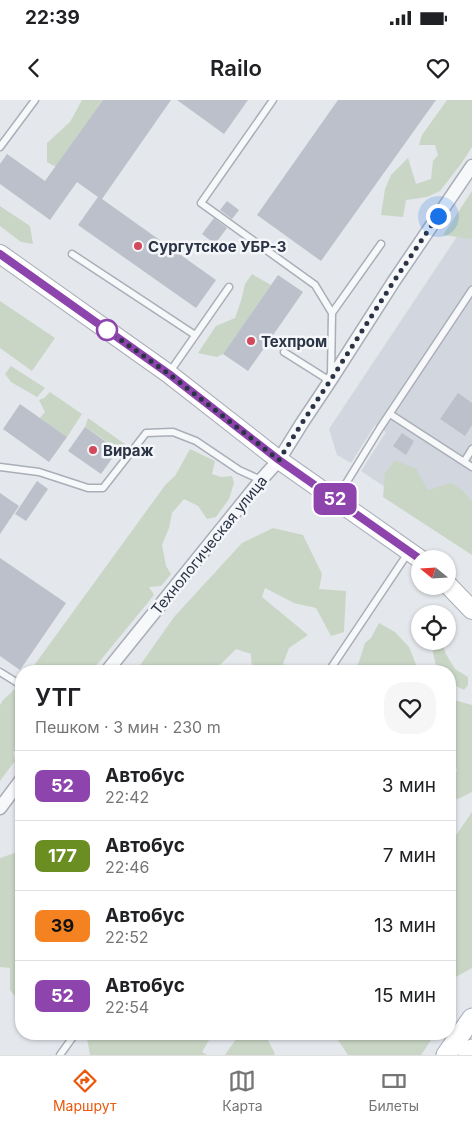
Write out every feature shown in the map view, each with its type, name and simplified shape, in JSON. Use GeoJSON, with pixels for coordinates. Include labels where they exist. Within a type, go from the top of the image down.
{"type":"FeatureCollection","features":[{"type":"Feature","properties":{"kind":"main road"},"geometry":{"type":"LineString","coordinates":[[0,254],[169,374],[279,460],[411,553]]}},
{"type":"Feature","properties":{"kind":"main road"},"geometry":{"type":"LineString","coordinates":[[456,582],[472,592]]}},
{"type":"Feature","properties":{"kind":"main road"},"geometry":{"type":"LineString","coordinates":[[456,593],[472,610]]}},
{"type":"Feature","properties":{"kind":"main road"},"geometry":{"type":"LineString","coordinates":[[446,1055],[472,1018]]}},
{"type":"Feature","properties":{"kind":"main road"},"geometry":{"type":"LineString","coordinates":[[468,1055],[472,1049]]}},
{"type":"Feature","properties":{"kind":"street","name":"Технологическая улица"},"geometry":{"type":"LineString","coordinates":[[112,665],[260,480],[279,460],[394,281],[472,166]]}},
{"type":"Feature","properties":{"kind":"street"},"geometry":{"type":"LineString","coordinates":[[0,808],[15,788]]}},
{"type":"Feature","properties":{"kind":"lane"},"geometry":{"type":"LineString","coordinates":[[0,147],[35,100]]}},
{"type":"Feature","properties":{"kind":"lane"},"geometry":{"type":"LineString","coordinates":[[274,100],[201,203],[315,285],[332,313],[330,381]]}},
{"type":"Feature","properties":{"kind":"lane"},"geometry":{"type":"LineString","coordinates":[[332,313],[381,244]]}},
{"type":"Feature","properties":{"kind":"lane"},"geometry":{"type":"LineString","coordinates":[[72,254],[195,335]]}},
{"type":"Feature","properties":{"kind":"lane"},"geometry":{"type":"LineString","coordinates":[[169,374],[229,287]]}},
{"type":"Feature","properties":{"kind":"lane"},"geometry":{"type":"LineString","coordinates":[[336,499],[380,428],[472,290]]}},
{"type":"Feature","properties":{"kind":"lane"},"geometry":{"type":"LineString","coordinates":[[284,352],[330,381]]}},
{"type":"Feature","properties":{"kind":"lane"},"geometry":{"type":"LineString","coordinates":[[390,414],[472,467]]}},
{"type":"Feature","properties":{"kind":"lane"},"geometry":{"type":"LineString","coordinates":[[0,467],[39,472],[88,488],[103,488],[146,433],[173,432],[196,442],[239,470],[260,480]]}},
{"type":"Feature","properties":{"kind":"lane"},"geometry":{"type":"LineString","coordinates":[[464,462],[472,449]]}},
{"type":"Feature","properties":{"kind":"lane"},"geometry":{"type":"LineString","coordinates":[[333,665],[411,559]]}},
{"type":"Feature","properties":{"kind":"lane"},"geometry":{"type":"LineString","coordinates":[[0,672],[15,681]]}},
{"type":"Feature","properties":{"kind":"lane"},"geometry":{"type":"LineString","coordinates":[[60,1055],[71,1040]]}},
{"type":"Feature","properties":{"kind":"shaded area"},"geometry":{"type":"Polygon","coordinates":[[[472,214],[472,545],[361,471],[386,432],[375,425],[351,463],[337,455],[329,429],[472,214]]]}},
{"type":"Feature","properties":{"kind":"green space"},"geometry":{"type":"Polygon","coordinates":[[[82,100],[103,100],[56,167],[47,162],[47,143],[70,122],[82,100]]]}},
{"type":"Feature","properties":{"kind":"green space"},"geometry":{"type":"Polygon","coordinates":[[[447,100],[472,100],[472,147],[440,191],[427,197],[406,200],[403,217],[381,215],[385,189],[391,175],[408,158],[416,184],[431,179],[433,161],[438,155],[435,145],[419,145],[422,135],[447,100]]]}},
{"type":"Feature","properties":{"kind":"green space"},"geometry":{"type":"Polygon","coordinates":[[[472,191],[472,239],[443,235],[472,191]]]}},
{"type":"Feature","properties":{"kind":"green space"},"geometry":{"type":"Polygon","coordinates":[[[0,206],[30,226],[33,244],[21,242],[0,226],[0,206]]]}},
{"type":"Feature","properties":{"kind":"green space"},"geometry":{"type":"Polygon","coordinates":[[[252,274],[271,285],[223,354],[217,357],[198,353],[216,326],[235,318],[245,284],[252,274]]]}},
{"type":"Feature","properties":{"kind":"green space"},"geometry":{"type":"Polygon","coordinates":[[[0,301],[55,338],[32,371],[0,348],[0,301]]]}},
{"type":"Feature","properties":{"kind":"green space"},"geometry":{"type":"Polygon","coordinates":[[[11,366],[45,388],[37,397],[11,382],[5,374],[11,366]]]}},
{"type":"Feature","properties":{"kind":"green space"},"geometry":{"type":"Polygon","coordinates":[[[50,392],[82,414],[67,437],[40,418],[45,412],[39,400],[50,392]]]}},
{"type":"Feature","properties":{"kind":"green space"},"geometry":{"type":"Polygon","coordinates":[[[88,418],[129,447],[126,454],[85,427],[88,418]]]}},
{"type":"Feature","properties":{"kind":"green space"},"geometry":{"type":"Polygon","coordinates":[[[190,449],[215,461],[212,474],[221,477],[232,476],[234,483],[229,499],[216,517],[207,519],[198,506],[184,499],[172,513],[169,528],[162,545],[166,566],[171,574],[161,586],[149,587],[154,595],[97,665],[34,665],[166,484],[175,476],[190,449]]]}},
{"type":"Feature","properties":{"kind":"green space"},"geometry":{"type":"Polygon","coordinates":[[[395,460],[416,469],[428,490],[451,483],[462,490],[472,501],[472,555],[383,497],[385,473],[395,460]]]}},
{"type":"Feature","properties":{"kind":"green space"},"geometry":{"type":"Polygon","coordinates":[[[273,528],[303,535],[322,574],[319,589],[346,591],[344,632],[331,636],[316,608],[294,603],[265,588],[262,597],[308,635],[289,648],[283,664],[286,665],[252,665],[251,654],[236,649],[220,665],[140,665],[174,617],[242,543],[273,528]]]}},
{"type":"Feature","properties":{"kind":"green space"},"geometry":{"type":"Polygon","coordinates":[[[379,623],[395,632],[409,647],[416,665],[357,665],[365,643],[371,638],[379,623]]]}},
{"type":"Feature","properties":{"kind":"green space"},"geometry":{"type":"Polygon","coordinates":[[[433,650],[444,650],[453,665],[436,665],[433,650]]]}},
{"type":"Feature","properties":{"kind":"green space"},"geometry":{"type":"Polygon","coordinates":[[[456,670],[468,677],[468,685],[464,690],[456,686],[456,670]]]}},
{"type":"Feature","properties":{"kind":"green space"},"geometry":{"type":"Polygon","coordinates":[[[15,689],[15,750],[13,753],[15,761],[0,781],[0,705],[15,689]]]}},
{"type":"Feature","properties":{"kind":"green space"},"geometry":{"type":"Polygon","coordinates":[[[456,701],[472,705],[472,792],[458,799],[456,799],[456,701]]]}},
{"type":"Feature","properties":{"kind":"green space"},"geometry":{"type":"Polygon","coordinates":[[[472,812],[472,968],[456,977],[456,835],[472,812]]]}},
{"type":"Feature","properties":{"kind":"green space"},"geometry":{"type":"Polygon","coordinates":[[[15,853],[15,996],[10,990],[10,968],[0,967],[0,858],[15,853]]]}},
{"type":"Feature","properties":{"kind":"green space"},"geometry":{"type":"Polygon","coordinates":[[[87,1040],[209,1040],[202,1052],[207,1055],[90,1055],[87,1040]]]}},
{"type":"Feature","properties":{"kind":"green space"},"geometry":{"type":"Polygon","coordinates":[[[235,1040],[268,1040],[275,1054],[273,1055],[225,1055],[235,1040]]]}},
{"type":"Feature","properties":{"kind":"green space"},"geometry":{"type":"Polygon","coordinates":[[[338,1040],[431,1040],[421,1055],[348,1055],[338,1040]]]}},
{"type":"Feature","properties":{"kind":"building"},"geometry":{"type":"Polygon","coordinates":[[[103,100],[171,100],[102,199],[216,280],[196,308],[78,225],[98,197],[77,182],[50,220],[0,184],[0,164],[7,154],[45,181],[103,100]]]}},
{"type":"Feature","properties":{"kind":"building"},"geometry":{"type":"Polygon","coordinates":[[[177,100],[248,100],[224,134],[177,100]]]}},
{"type":"Feature","properties":{"kind":"building"},"geometry":{"type":"Polygon","coordinates":[[[338,100],[436,100],[321,261],[257,215],[338,100]]]}},
{"type":"Feature","properties":{"kind":"building"},"geometry":{"type":"Polygon","coordinates":[[[227,201],[239,210],[232,219],[220,210],[227,201]]]}},
{"type":"Feature","properties":{"kind":"building"},"geometry":{"type":"Polygon","coordinates":[[[214,218],[227,228],[215,244],[202,234],[214,218]]]}},
{"type":"Feature","properties":{"kind":"building"},"geometry":{"type":"Polygon","coordinates":[[[278,275],[303,292],[248,371],[223,354],[278,275]]]}},
{"type":"Feature","properties":{"kind":"building"},"geometry":{"type":"Polygon","coordinates":[[[458,393],[472,403],[472,425],[465,436],[440,419],[458,393]]]}},
{"type":"Feature","properties":{"kind":"building"},"geometry":{"type":"Polygon","coordinates":[[[20,404],[67,437],[49,462],[3,429],[20,404]]]}},
{"type":"Feature","properties":{"kind":"building","name":"Вираж"},"geometry":{"type":"Polygon","coordinates":[[[85,427],[118,450],[101,474],[68,451],[85,427]]]}},
{"type":"Feature","properties":{"kind":"building"},"geometry":{"type":"Polygon","coordinates":[[[402,433],[414,441],[406,455],[393,446],[402,433]]]}},
{"type":"Feature","properties":{"kind":"building"},"geometry":{"type":"Polygon","coordinates":[[[37,481],[48,489],[26,521],[15,514],[37,481]]]}},
{"type":"Feature","properties":{"kind":"building"},"geometry":{"type":"Polygon","coordinates":[[[0,493],[19,506],[0,534],[0,493]]]}},
{"type":"Feature","properties":{"kind":"building"},"geometry":{"type":"Polygon","coordinates":[[[0,558],[66,603],[23,665],[15,666],[0,656],[0,558]]]}},
{"type":"Feature","properties":{"kind":"bus line","name":"52"},"geometry":{"type":"LineString","coordinates":[[0,254],[169,374],[279,460],[411,553]]}},
{"type":"Feature","properties":{"kind":"place","name":"Сургутское УБР-3"},"geometry":{"type":"Point","coordinates":[138,246]}},
{"type":"Feature","properties":{"kind":"place","name":"Техпром"},"geometry":{"type":"Point","coordinates":[251,341]}},
{"type":"Feature","properties":{"kind":"place","name":"Вираж"},"geometry":{"type":"Point","coordinates":[93,450]}},
{"type":"Feature","properties":{"kind":"route"},"geometry":{"type":"LineString","coordinates":[[107,330],[169,374],[279,460],[438,216]]}}]}
